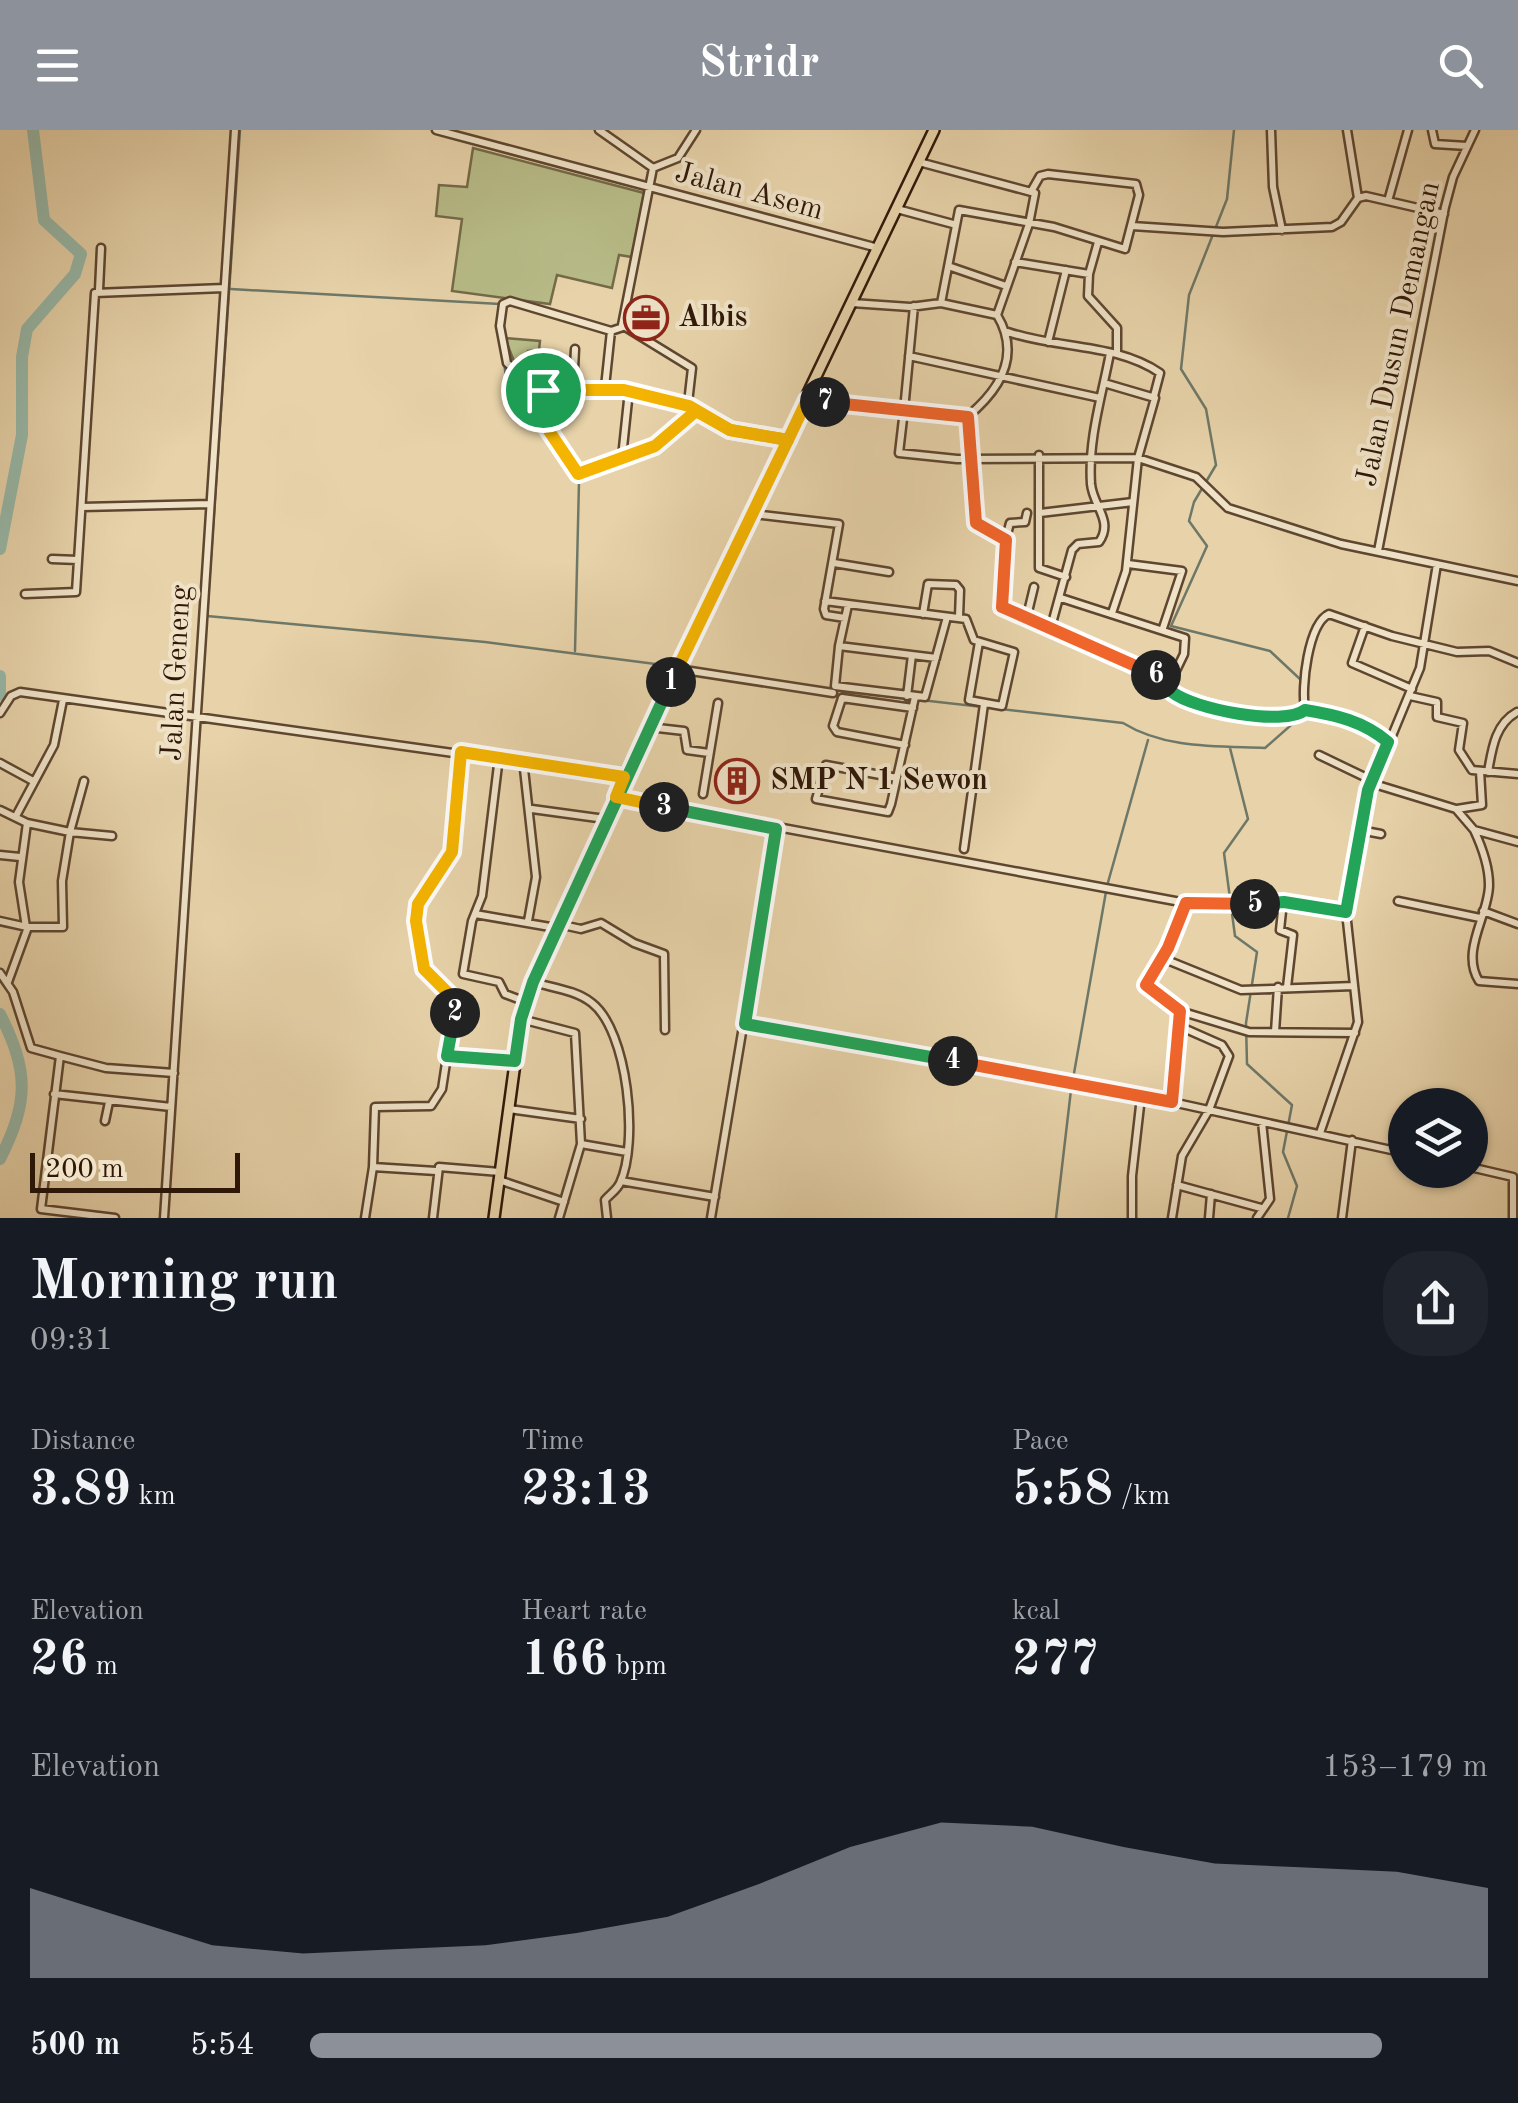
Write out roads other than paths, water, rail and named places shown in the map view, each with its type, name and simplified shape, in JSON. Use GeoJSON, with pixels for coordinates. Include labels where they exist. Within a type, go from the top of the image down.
{"type":"FeatureCollection","features":[{"type":"Feature","properties":{"kind":"main road"},"geometry":{"type":"LineString","coordinates":[[494,1218],[521,1019],[533,982],[624,777],[934,130]]}},
{"type":"Feature","properties":{"kind":"street","name":"Jalan Geneng"},"geometry":{"type":"LineString","coordinates":[[164,1218],[235,130]]}},
{"type":"Feature","properties":{"kind":"street","name":"Jalan Asem"},"geometry":{"type":"LineString","coordinates":[[436,130],[878,248]]}},
{"type":"Feature","properties":{"kind":"street"},"geometry":{"type":"LineString","coordinates":[[598,130],[653,168]]}},
{"type":"Feature","properties":{"kind":"street"},"geometry":{"type":"LineString","coordinates":[[653,168],[678,158],[696,130]]}},
{"type":"Feature","properties":{"kind":"street"},"geometry":{"type":"LineString","coordinates":[[1271,130],[1273,188],[1282,230]]}},
{"type":"Feature","properties":{"kind":"street"},"geometry":{"type":"LineString","coordinates":[[1132,226],[1206,232],[1336,226],[1358,198],[1347,130]]}},
{"type":"Feature","properties":{"kind":"street"},"geometry":{"type":"LineString","coordinates":[[1388,201],[1408,130]]}},
{"type":"Feature","properties":{"kind":"street"},"geometry":{"type":"LineString","coordinates":[[1432,130],[1435,144],[1467,146]]}},
{"type":"Feature","properties":{"kind":"street","name":"Jalan Dusun Demangan"},"geometry":{"type":"LineString","coordinates":[[1378,550],[1444,214],[1476,130]]}},
{"type":"Feature","properties":{"kind":"street"},"geometry":{"type":"LineString","coordinates":[[919,162],[1032,190]]}},
{"type":"Feature","properties":{"kind":"street"},"geometry":{"type":"LineString","coordinates":[[623,327],[653,168]]}},
{"type":"Feature","properties":{"kind":"street"},"geometry":{"type":"LineString","coordinates":[[942,303],[951,267],[953,224],[959,210],[1123,250],[1139,195],[1136,184],[1048,174],[1040,176],[1032,190]]}},
{"type":"Feature","properties":{"kind":"street"},"geometry":{"type":"LineString","coordinates":[[997,315],[1029,224],[1035,197],[1032,190]]}},
{"type":"Feature","properties":{"kind":"street"},"geometry":{"type":"LineString","coordinates":[[1358,198],[1444,214]]}},
{"type":"Feature","properties":{"kind":"street"},"geometry":{"type":"LineString","coordinates":[[897,209],[953,224]]}},
{"type":"Feature","properties":{"kind":"street"},"geometry":{"type":"LineString","coordinates":[[1051,626],[1075,546],[1102,539],[1101,508],[1092,490],[1092,456],[1100,398],[1117,328],[1088,296],[1089,274],[1098,242]]}},
{"type":"Feature","properties":{"kind":"street"},"geometry":{"type":"LineString","coordinates":[[25,594],[76,592],[93,297],[99,290],[101,248]]}},
{"type":"Feature","properties":{"kind":"street"},"geometry":{"type":"LineString","coordinates":[[1015,262],[1089,274]]}},
{"type":"Feature","properties":{"kind":"street"},"geometry":{"type":"LineString","coordinates":[[951,267],[1006,286]]}},
{"type":"Feature","properties":{"kind":"street"},"geometry":{"type":"LineString","coordinates":[[1048,342],[1066,270]]}},
{"type":"Feature","properties":{"kind":"street"},"geometry":{"type":"LineString","coordinates":[[99,290],[224,288]]}},
{"type":"Feature","properties":{"kind":"street"},"geometry":{"type":"LineString","coordinates":[[623,327],[611,332],[514,302],[503,304],[500,316],[507,363],[532,386],[629,391],[692,409],[730,430],[788,440]]}},
{"type":"Feature","properties":{"kind":"street"},"geometry":{"type":"LineString","coordinates":[[852,303],[942,303],[997,315],[1008,332],[1004,378],[968,417],[976,523],[1006,538]]}},
{"type":"Feature","properties":{"kind":"street"},"geometry":{"type":"LineString","coordinates":[[914,306],[899,453],[971,459],[1138,458],[1196,477],[1228,508],[1332,542],[1518,582]]}},
{"type":"Feature","properties":{"kind":"street"},"geometry":{"type":"LineString","coordinates":[[532,386],[533,406],[573,471],[584,473],[664,440],[692,409],[692,368],[623,327]]}},
{"type":"Feature","properties":{"kind":"street"},"geometry":{"type":"LineString","coordinates":[[605,387],[611,332]]}},
{"type":"Feature","properties":{"kind":"street"},"geometry":{"type":"LineString","coordinates":[[1008,332],[1114,353],[1159,372],[1138,458],[1128,564],[1112,613]]}},
{"type":"Feature","properties":{"kind":"street"},"geometry":{"type":"LineString","coordinates":[[573,389],[575,350]]}},
{"type":"Feature","properties":{"kind":"street"},"geometry":{"type":"LineString","coordinates":[[909,356],[1100,398]]}},
{"type":"Feature","properties":{"kind":"street"},"geometry":{"type":"LineString","coordinates":[[1104,384],[1154,396]]}},
{"type":"Feature","properties":{"kind":"street"},"geometry":{"type":"LineString","coordinates":[[622,457],[629,391]]}},
{"type":"Feature","properties":{"kind":"street"},"geometry":{"type":"LineString","coordinates":[[807,400],[968,417]]}},
{"type":"Feature","properties":{"kind":"street"},"geometry":{"type":"LineString","coordinates":[[1039,456],[1039,568],[1066,576]]}},
{"type":"Feature","properties":{"kind":"street"},"geometry":{"type":"LineString","coordinates":[[1040,513],[1133,502]]}},
{"type":"Feature","properties":{"kind":"street"},"geometry":{"type":"LineString","coordinates":[[82,507],[210,504]]}},
{"type":"Feature","properties":{"kind":"street"},"geometry":{"type":"LineString","coordinates":[[1027,513],[1026,522],[1010,523],[1001,606],[1137,664],[1182,696],[1264,718],[1290,718],[1307,710],[1357,722],[1388,742]]}},
{"type":"Feature","properties":{"kind":"street"},"geometry":{"type":"LineString","coordinates":[[753,514],[839,524],[825,602],[826,615],[845,618]]}},
{"type":"Feature","properties":{"kind":"street"},"geometry":{"type":"LineString","coordinates":[[52,560],[78,560]]}},
{"type":"Feature","properties":{"kind":"street"},"geometry":{"type":"LineString","coordinates":[[834,564],[889,572]]}},
{"type":"Feature","properties":{"kind":"street"},"geometry":{"type":"LineString","coordinates":[[1128,564],[1182,571],[1163,628]]}},
{"type":"Feature","properties":{"kind":"street"},"geometry":{"type":"LineString","coordinates":[[1320,1133],[1359,1012],[1346,912],[1360,830],[1371,782],[1411,692],[1424,644],[1437,564]]}},
{"type":"Feature","properties":{"kind":"street"},"geometry":{"type":"LineString","coordinates":[[923,614],[928,584],[956,585],[960,590],[959,618]]}},
{"type":"Feature","properties":{"kind":"street"},"geometry":{"type":"LineString","coordinates":[[1027,616],[1034,587]]}},
{"type":"Feature","properties":{"kind":"street"},"geometry":{"type":"LineString","coordinates":[[1062,598],[1163,628],[1186,642],[1168,686]]}},
{"type":"Feature","properties":{"kind":"street"},"geometry":{"type":"LineString","coordinates":[[825,602],[968,620],[971,637],[1014,652],[1004,704],[984,708],[968,700],[980,642]]}},
{"type":"Feature","properties":{"kind":"street"},"geometry":{"type":"LineString","coordinates":[[848,605],[835,686],[912,701]]}},
{"type":"Feature","properties":{"kind":"street"},"geometry":{"type":"LineString","coordinates":[[1307,710],[1302,681],[1322,617],[1334,614],[1424,644],[1457,652],[1489,652],[1518,663]]}},
{"type":"Feature","properties":{"kind":"street"},"geometry":{"type":"LineString","coordinates":[[905,744],[836,732],[836,714],[842,698],[912,701],[926,696],[947,616]]}},
{"type":"Feature","properties":{"kind":"street"},"geometry":{"type":"LineString","coordinates":[[1366,626],[1352,662],[1437,702],[1436,716],[1463,723],[1461,759],[1484,772],[1518,774]]}},
{"type":"Feature","properties":{"kind":"street"},"geometry":{"type":"LineString","coordinates":[[840,646],[936,658]]}},
{"type":"Feature","properties":{"kind":"street"},"geometry":{"type":"LineString","coordinates":[[897,778],[825,765],[816,798],[885,813],[897,778],[905,744],[912,701],[912,655]]}},
{"type":"Feature","properties":{"kind":"street"},"geometry":{"type":"LineString","coordinates":[[678,670],[833,694]]}},
{"type":"Feature","properties":{"kind":"street"},"geometry":{"type":"LineString","coordinates":[[0,714],[15,693],[523,760],[624,777]]}},
{"type":"Feature","properties":{"kind":"street"},"geometry":{"type":"LineString","coordinates":[[16,816],[59,732],[63,700]]}},
{"type":"Feature","properties":{"kind":"street"},"geometry":{"type":"LineString","coordinates":[[703,794],[718,703]]}},
{"type":"Feature","properties":{"kind":"street"},"geometry":{"type":"LineString","coordinates":[[964,849],[984,708]]}},
{"type":"Feature","properties":{"kind":"street"},"geometry":{"type":"LineString","coordinates":[[1319,755],[1371,782],[1456,809],[1482,805],[1484,772],[1504,720],[1518,710]]}},
{"type":"Feature","properties":{"kind":"street"},"geometry":{"type":"LineString","coordinates":[[649,727],[684,731],[687,750],[709,752]]}},
{"type":"Feature","properties":{"kind":"street"},"geometry":{"type":"LineString","coordinates":[[365,1218],[373,1167],[375,1106],[434,1104],[441,1094],[455,1004],[424,969],[416,914],[452,852],[461,752]]}},
{"type":"Feature","properties":{"kind":"street"},"geometry":{"type":"LineString","coordinates":[[499,757],[486,872],[464,974],[498,982],[505,994],[526,1002]]}},
{"type":"Feature","properties":{"kind":"street"},"geometry":{"type":"LineString","coordinates":[[523,760],[532,809],[536,884],[528,921]]}},
{"type":"Feature","properties":{"kind":"street"},"geometry":{"type":"LineString","coordinates":[[0,763],[33,781]]}},
{"type":"Feature","properties":{"kind":"street"},"geometry":{"type":"LineString","coordinates":[[0,921],[27,927],[62,926],[62,880],[84,780]]}},
{"type":"Feature","properties":{"kind":"street"},"geometry":{"type":"LineString","coordinates":[[616,797],[1186,903],[1223,907],[1284,902],[1346,912]]}},
{"type":"Feature","properties":{"kind":"street"},"geometry":{"type":"LineString","coordinates":[[532,809],[606,819]]}},
{"type":"Feature","properties":{"kind":"street"},"geometry":{"type":"LineString","coordinates":[[1456,809],[1474,830],[1488,869],[1490,888],[1482,915],[1475,974],[1479,981],[1518,984]]}},
{"type":"Feature","properties":{"kind":"street"},"geometry":{"type":"LineString","coordinates":[[0,810],[28,823],[112,836]]}},
{"type":"Feature","properties":{"kind":"street"},"geometry":{"type":"LineString","coordinates":[[8,982],[27,927],[20,857],[28,823]]}},
{"type":"Feature","properties":{"kind":"street"},"geometry":{"type":"LineString","coordinates":[[711,1218],[776,829]]}},
{"type":"Feature","properties":{"kind":"street"},"geometry":{"type":"LineString","coordinates":[[1360,830],[1381,834]]}},
{"type":"Feature","properties":{"kind":"street"},"geometry":{"type":"LineString","coordinates":[[1474,830],[1518,842]]}},
{"type":"Feature","properties":{"kind":"street"},"geometry":{"type":"LineString","coordinates":[[0,855],[20,857]]}},
{"type":"Feature","properties":{"kind":"street"},"geometry":{"type":"LineString","coordinates":[[1398,901],[1518,924]]}},
{"type":"Feature","properties":{"kind":"street"},"geometry":{"type":"LineString","coordinates":[[1275,1032],[1293,935],[1280,930],[1284,902]]}},
{"type":"Feature","properties":{"kind":"street"},"geometry":{"type":"LineString","coordinates":[[1186,903],[1146,987],[1180,1011],[1245,1032],[1354,1033]]}},
{"type":"Feature","properties":{"kind":"street"},"geometry":{"type":"LineString","coordinates":[[475,914],[582,929],[601,923],[634,944],[664,954],[666,1030]]}},
{"type":"Feature","properties":{"kind":"street"},"geometry":{"type":"LineString","coordinates":[[1162,958],[1241,990],[1354,986]]}},
{"type":"Feature","properties":{"kind":"street"},"geometry":{"type":"LineString","coordinates":[[0,973],[8,982],[31,1048],[106,1068],[174,1072]]}},
{"type":"Feature","properties":{"kind":"street"},"geometry":{"type":"LineString","coordinates":[[533,982],[578,994],[601,1012],[624,1067],[631,1134],[621,1181],[606,1198],[607,1218]]}},
{"type":"Feature","properties":{"kind":"street"},"geometry":{"type":"LineString","coordinates":[[1172,1218],[1182,1156],[1209,1110],[1229,1053],[1222,1045],[1182,1027],[1177,1022],[1180,1011]]}},
{"type":"Feature","properties":{"kind":"street"},"geometry":{"type":"LineString","coordinates":[[521,1019],[575,1034],[575,1100],[581,1120],[581,1144],[559,1218]]}},
{"type":"Feature","properties":{"kind":"street"},"geometry":{"type":"LineString","coordinates":[[745,1024],[1172,1102],[1388,1149]]}},
{"type":"Feature","properties":{"kind":"street"},"geometry":{"type":"LineString","coordinates":[[1172,1102],[1182,1027]]}},
{"type":"Feature","properties":{"kind":"street"},"geometry":{"type":"LineString","coordinates":[[60,1056],[41,1209],[115,1218]]}},
{"type":"Feature","properties":{"kind":"street"},"geometry":{"type":"LineString","coordinates":[[447,1056],[515,1061]]}},
{"type":"Feature","properties":{"kind":"street"},"geometry":{"type":"LineString","coordinates":[[54,1094],[171,1107]]}},
{"type":"Feature","properties":{"kind":"street"},"geometry":{"type":"LineString","coordinates":[[1132,1218],[1132,1176],[1141,1097]]}},
{"type":"Feature","properties":{"kind":"street"},"geometry":{"type":"LineString","coordinates":[[106,1120],[109,1102]]}},
{"type":"Feature","properties":{"kind":"street"},"geometry":{"type":"LineString","coordinates":[[509,1109],[581,1120]]}},
{"type":"Feature","properties":{"kind":"street"},"geometry":{"type":"LineString","coordinates":[[1257,1218],[1270,1199],[1262,1122]]}},
{"type":"Feature","properties":{"kind":"street"},"geometry":{"type":"LineString","coordinates":[[1342,1218],[1352,1140]]}},
{"type":"Feature","properties":{"kind":"street"},"geometry":{"type":"LineString","coordinates":[[581,1144],[627,1152]]}},
{"type":"Feature","properties":{"kind":"street"},"geometry":{"type":"LineString","coordinates":[[373,1167],[436,1170],[447,1166],[500,1176],[564,1202]]}},
{"type":"Feature","properties":{"kind":"street"},"geometry":{"type":"LineString","coordinates":[[432,1218],[436,1170]]}},
{"type":"Feature","properties":{"kind":"street"},"geometry":{"type":"LineString","coordinates":[[1488,1171],[1516,1176],[1513,1218]]}},
{"type":"Feature","properties":{"kind":"street"},"geometry":{"type":"LineString","coordinates":[[621,1181],[715,1197]]}},
{"type":"Feature","properties":{"kind":"street"},"geometry":{"type":"LineString","coordinates":[[1177,1185],[1261,1208]]}},
{"type":"Feature","properties":{"kind":"street"},"geometry":{"type":"LineString","coordinates":[[1209,1218],[1210,1194]]}},
{"type":"Feature","properties":{"kind":"waterway"},"geometry":{"type":"LineString","coordinates":[[0,549],[22,435],[22,357],[27,329],[75,274],[81,254],[44,220],[33,130]]}},
{"type":"Feature","properties":{"kind":"waterway"},"geometry":{"type":"LineString","coordinates":[[240,130],[207,616],[485,642],[671,666]]}},
{"type":"Feature","properties":{"kind":"waterway"},"geometry":{"type":"LineString","coordinates":[[1234,130],[1227,199],[1189,295],[1181,369],[1206,409],[1216,465],[1194,502],[1189,521],[1207,546],[1171,626],[1270,651],[1301,680]]}},
{"type":"Feature","properties":{"kind":"waterway"},"geometry":{"type":"LineString","coordinates":[[231,289],[500,304]]}},
{"type":"Feature","properties":{"kind":"waterway"},"geometry":{"type":"LineString","coordinates":[[504,361],[507,386],[539,419]]}},
{"type":"Feature","properties":{"kind":"waterway"},"geometry":{"type":"LineString","coordinates":[[559,450],[579,482],[575,651]]}},
{"type":"Feature","properties":{"kind":"waterway"},"geometry":{"type":"LineString","coordinates":[[0,676],[0,695]]}},
{"type":"Feature","properties":{"kind":"waterway"},"geometry":{"type":"LineString","coordinates":[[832,690],[1123,723],[1156,738],[1228,747],[1265,748],[1307,711]]}},
{"type":"Feature","properties":{"kind":"waterway"},"geometry":{"type":"LineString","coordinates":[[1073,1079],[1107,886],[1148,740]]}},
{"type":"Feature","properties":{"kind":"waterway"},"geometry":{"type":"LineString","coordinates":[[1230,748],[1248,819],[1224,853],[1235,936],[1257,952],[1246,1023],[1247,1064],[1292,1105],[1283,1152],[1297,1186],[1288,1218]]}},
{"type":"Feature","properties":{"kind":"waterway"},"geometry":{"type":"LineString","coordinates":[[0,1014],[16,1053],[22,1086],[16,1120],[0,1159]]}},
{"type":"Feature","properties":{"kind":"waterway"},"geometry":{"type":"LineString","coordinates":[[1056,1218],[1071,1090]]}},
{"type":"Feature","properties":{"kind":"place","name":"Albis"},"geometry":{"type":"Point","coordinates":[646,318]}},
{"type":"Feature","properties":{"kind":"place","name":"SMP N 1 Sewon"},"geometry":{"type":"Point","coordinates":[737,781]}}]}
